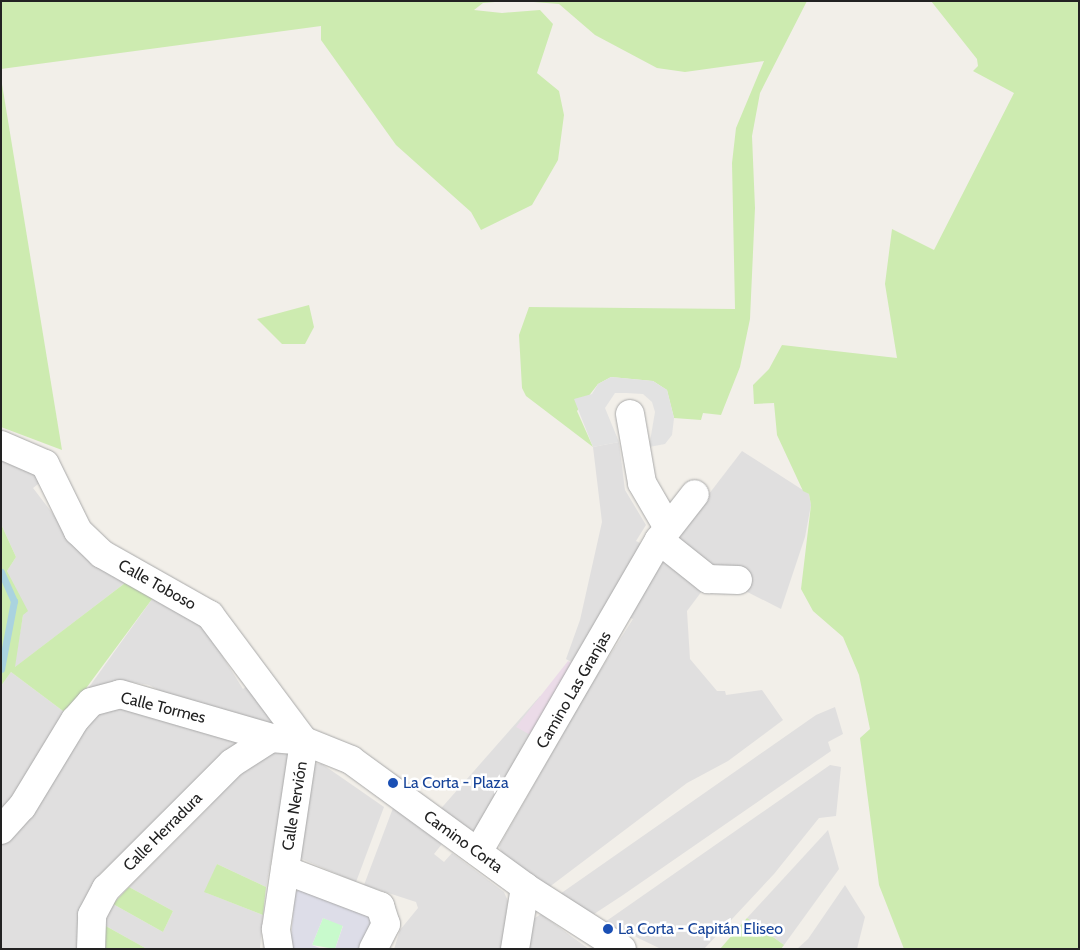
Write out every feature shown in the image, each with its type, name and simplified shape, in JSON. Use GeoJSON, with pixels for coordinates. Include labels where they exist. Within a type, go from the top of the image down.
{"type":"FeatureCollection","features":[{"type":"Feature","properties":{"kind":"street"},"geometry":{"type":"LineString","coordinates":[[630,414],[642,483],[663,533],[708,579],[738,580]]}},
{"type":"Feature","properties":{"kind":"street","name":"Calle Toboso"},"geometry":{"type":"LineString","coordinates":[[1,445],[45,464],[78,531],[102,554],[210,615],[304,742]]}},
{"type":"Feature","properties":{"kind":"street","name":"Camino Las Granjas"},"geometry":{"type":"LineString","coordinates":[[478,852],[663,533],[695,494]]}},
{"type":"Feature","properties":{"kind":"street","name":"Calle Tormes"},"geometry":{"type":"LineString","coordinates":[[1,830],[22,807],[75,720],[91,702],[120,694],[271,738]]}},
{"type":"Feature","properties":{"kind":"street","name":"Camino Corta"},"geometry":{"type":"LineString","coordinates":[[271,738],[304,742],[351,760],[525,887],[619,948]]}},
{"type":"Feature","properties":{"kind":"street","name":"Calle Herradura"},"geometry":{"type":"LineString","coordinates":[[91,949],[92,914],[106,889],[232,763],[271,738]]}},
{"type":"Feature","properties":{"kind":"street","name":"Calle Nervión"},"geometry":{"type":"LineString","coordinates":[[279,949],[276,929],[304,742]]}},
{"type":"Feature","properties":{"kind":"street","name":"Calle Nervión"},"geometry":{"type":"LineString","coordinates":[[285,870],[380,906],[386,924],[373,949]]}},
{"type":"Feature","properties":{"kind":"street"},"geometry":{"type":"LineString","coordinates":[[515,949],[525,887]]}},
{"type":"Feature","properties":{"kind":"shaded area"},"geometry":{"type":"Polygon","coordinates":[[[611,377],[653,381],[667,390],[674,418],[672,435],[665,444],[649,447],[655,412],[652,402],[643,394],[615,393],[605,408],[619,442],[593,447],[574,399],[592,394],[598,384],[611,377]]]}},
{"type":"Feature","properties":{"kind":"shaded area"},"geometry":{"type":"Polygon","coordinates":[[[619,442],[625,490],[646,525],[636,541],[644,545],[578,666],[566,659],[580,620],[602,522],[593,447],[619,442]]]}},
{"type":"Feature","properties":{"kind":"shaded area"},"geometry":{"type":"Polygon","coordinates":[[[742,451],[809,494],[811,505],[805,537],[781,609],[712,574],[672,542],[742,451]]]}},
{"type":"Feature","properties":{"kind":"shaded area"},"geometry":{"type":"Polygon","coordinates":[[[1,457],[31,469],[42,481],[33,488],[90,562],[129,580],[14,668],[23,615],[21,600],[7,571],[16,557],[1,524],[1,457]]]}},
{"type":"Feature","properties":{"kind":"shaded area"},"geometry":{"type":"Polygon","coordinates":[[[663,553],[705,587],[687,611],[690,659],[717,691],[725,691],[726,695],[762,690],[783,720],[728,761],[687,783],[548,888],[502,854],[499,846],[589,688],[633,619],[627,616],[663,553]]]}},
{"type":"Feature","properties":{"kind":"shaded area"},"geometry":{"type":"Polygon","coordinates":[[[155,595],[199,623],[225,651],[221,654],[243,689],[247,686],[279,727],[181,702],[149,685],[131,682],[82,697],[155,595]]]}},
{"type":"Feature","properties":{"kind":"shaded area"},"geometry":{"type":"Polygon","coordinates":[[[568,661],[578,666],[536,738],[516,727],[568,661]]]}},
{"type":"Feature","properties":{"kind":"shaded area"},"geometry":{"type":"Polygon","coordinates":[[[11,672],[67,714],[1,813],[1,686],[11,672]]]}},
{"type":"Feature","properties":{"kind":"shaded area"},"geometry":{"type":"Polygon","coordinates":[[[540,696],[555,705],[472,838],[437,813],[540,696]]]}},
{"type":"Feature","properties":{"kind":"shaded area"},"geometry":{"type":"Polygon","coordinates":[[[127,705],[235,735],[238,746],[99,875],[102,878],[84,901],[78,921],[77,949],[1,949],[1,844],[78,733],[97,715],[127,705]]]}},
{"type":"Feature","properties":{"kind":"shaded area"},"geometry":{"type":"Polygon","coordinates":[[[835,707],[843,734],[828,742],[831,751],[623,895],[591,916],[560,894],[816,715],[835,707]]]}},
{"type":"Feature","properties":{"kind":"shaded area"},"geometry":{"type":"Polygon","coordinates":[[[266,750],[291,755],[266,887],[217,864],[207,893],[263,915],[260,949],[147,949],[104,925],[113,904],[163,932],[173,911],[129,887],[211,805],[208,803],[266,750]]]}},
{"type":"Feature","properties":{"kind":"shaded area"},"geometry":{"type":"Polygon","coordinates":[[[313,763],[322,764],[384,807],[356,882],[302,859],[298,853],[313,763]]]}},
{"type":"Feature","properties":{"kind":"shaded area"},"geometry":{"type":"Polygon","coordinates":[[[830,765],[841,767],[836,816],[819,818],[774,874],[704,949],[661,949],[605,922],[830,765]]]}},
{"type":"Feature","properties":{"kind":"shaded area"},"geometry":{"type":"Polygon","coordinates":[[[393,808],[442,844],[434,854],[444,862],[452,853],[504,892],[508,901],[502,949],[394,949],[400,930],[418,908],[416,902],[364,885],[393,808]]]}},
{"type":"Feature","properties":{"kind":"shaded area"},"geometry":{"type":"Polygon","coordinates":[[[828,830],[839,869],[784,945],[747,918],[828,830]]]}},
{"type":"Feature","properties":{"kind":"shaded area"},"geometry":{"type":"Polygon","coordinates":[[[845,885],[865,917],[857,949],[797,949],[808,939],[845,885]]]}},
{"type":"Feature","properties":{"kind":"shaded area"},"geometry":{"type":"Polygon","coordinates":[[[299,890],[370,917],[373,924],[359,949],[335,949],[343,926],[323,918],[312,945],[322,949],[290,949],[295,892],[299,890]]]}},
{"type":"Feature","properties":{"kind":"shaded area"},"geometry":{"type":"Polygon","coordinates":[[[541,914],[589,949],[529,949],[532,920],[541,914]]]}},
{"type":"Feature","properties":{"kind":"green space"},"geometry":{"type":"Polygon","coordinates":[[[1,1],[507,1],[483,3],[474,10],[502,13],[540,10],[553,24],[537,73],[559,91],[564,115],[558,160],[532,205],[481,230],[471,212],[396,145],[321,40],[321,26],[1,69],[1,1]]]}},
{"type":"Feature","properties":{"kind":"green space"},"geometry":{"type":"Polygon","coordinates":[[[521,1],[807,1],[760,93],[752,136],[755,208],[750,319],[740,367],[721,415],[703,413],[701,420],[674,418],[667,390],[653,381],[611,377],[598,384],[577,411],[593,447],[526,396],[522,388],[519,335],[529,307],[735,309],[732,163],[736,128],[764,61],[685,72],[657,68],[595,35],[559,4],[521,1]]]}},
{"type":"Feature","properties":{"kind":"green space"},"geometry":{"type":"Polygon","coordinates":[[[931,1],[1079,1],[1079,949],[904,949],[879,885],[860,738],[870,729],[859,675],[843,637],[813,611],[801,589],[811,505],[809,494],[803,491],[777,435],[774,403],[754,404],[753,385],[769,369],[782,345],[897,358],[885,284],[892,229],[934,250],[1014,93],[973,71],[978,66],[977,59],[931,1]]]}},
{"type":"Feature","properties":{"kind":"green space"},"geometry":{"type":"Polygon","coordinates":[[[1,78],[62,450],[1,427],[1,78]]]}},
{"type":"Feature","properties":{"kind":"green space"},"geometry":{"type":"Polygon","coordinates":[[[309,305],[314,327],[305,344],[282,344],[257,319],[309,305]]]}},
{"type":"Feature","properties":{"kind":"green space"},"geometry":{"type":"Polygon","coordinates":[[[1,524],[16,557],[7,571],[28,611],[23,615],[15,667],[129,580],[155,595],[67,714],[11,672],[1,686],[1,524]]]}},
{"type":"Feature","properties":{"kind":"green space"},"geometry":{"type":"Polygon","coordinates":[[[217,864],[266,887],[263,915],[204,892],[217,864]]]}},
{"type":"Feature","properties":{"kind":"green space"},"geometry":{"type":"Polygon","coordinates":[[[129,887],[173,911],[163,932],[113,904],[129,887]]]}},
{"type":"Feature","properties":{"kind":"green space"},"geometry":{"type":"Polygon","coordinates":[[[323,918],[343,925],[335,949],[312,945],[323,918]]]}},
{"type":"Feature","properties":{"kind":"green space"},"geometry":{"type":"Polygon","coordinates":[[[747,918],[784,945],[781,949],[720,949],[747,918]]]}},
{"type":"Feature","properties":{"kind":"green space"},"geometry":{"type":"Polygon","coordinates":[[[104,925],[147,949],[106,949],[104,925]]]}},
{"type":"Feature","properties":{"kind":"waterway"},"geometry":{"type":"LineString","coordinates":[[1,572],[14,601],[1,669]]}},
{"type":"Feature","properties":{"kind":"place","name":"La Corta - Plaza"},"geometry":{"type":"Point","coordinates":[393,783]}},
{"type":"Feature","properties":{"kind":"place","name":"La Corta - Capitán Eliseo"},"geometry":{"type":"Point","coordinates":[608,929]}}]}
